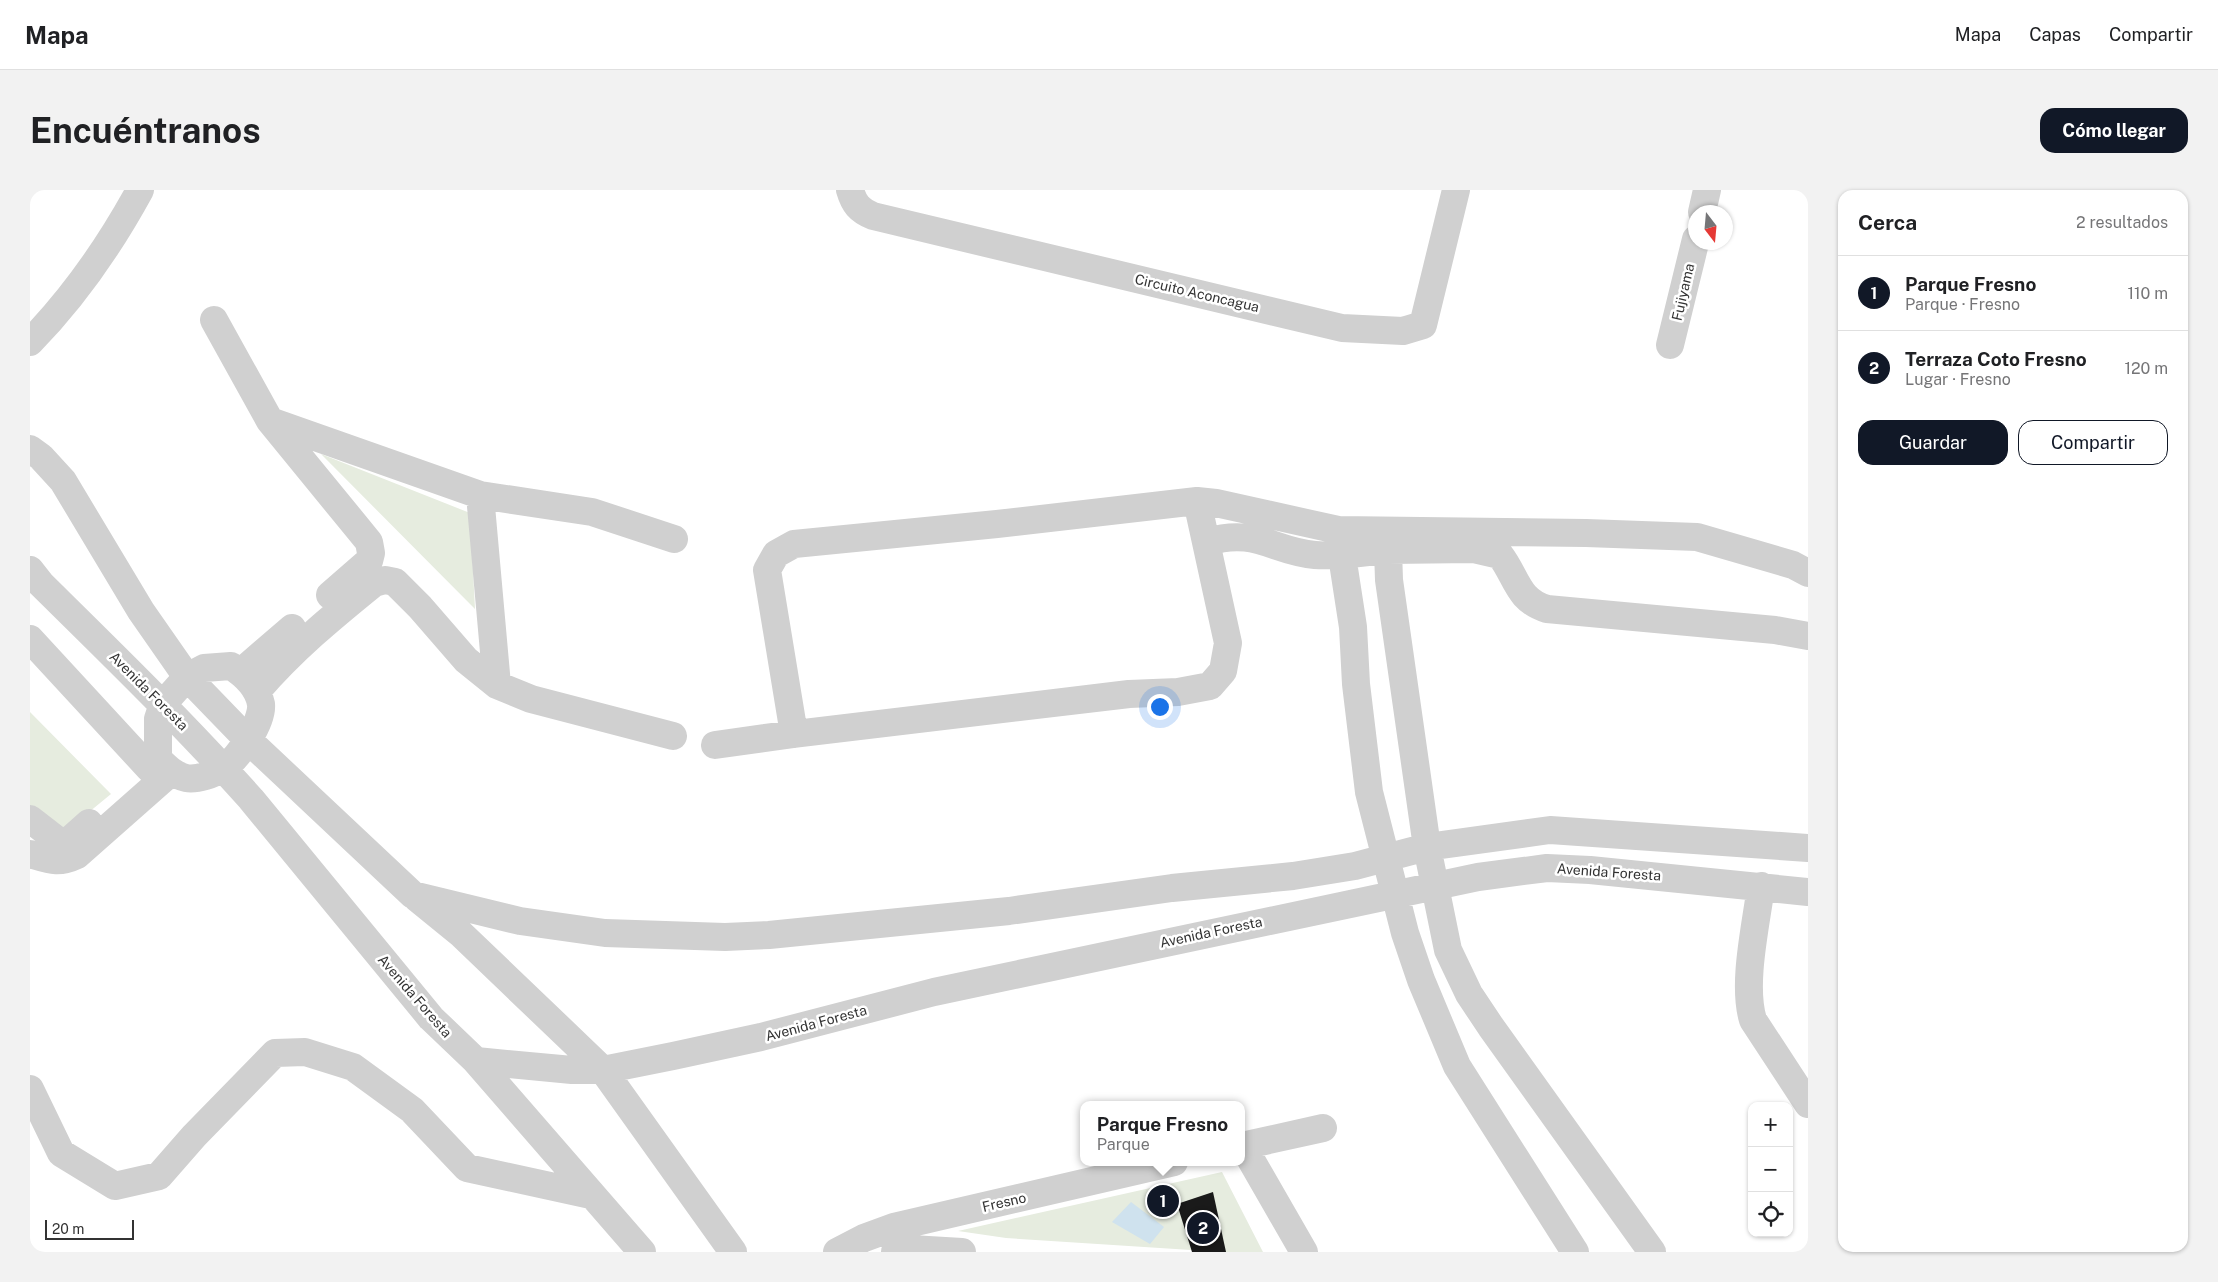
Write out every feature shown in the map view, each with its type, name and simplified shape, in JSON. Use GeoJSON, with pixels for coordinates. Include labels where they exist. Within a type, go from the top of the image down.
{"type":"FeatureCollection","features":[{"type":"Feature","properties":{"kind":"street"},"geometry":{"type":"LineString","coordinates":[[30,342],[57,314],[93,266],[140,190]]}},
{"type":"Feature","properties":{"kind":"street","name":"Circuito Aconcagua"},"geometry":{"type":"LineString","coordinates":[[850,190],[853,200],[861,210],[873,216],[1342,328],[1403,331],[1423,325],[1456,190]]}},
{"type":"Feature","properties":{"kind":"street"},"geometry":{"type":"LineString","coordinates":[[1704,205],[1707,190]]}},
{"type":"Feature","properties":{"kind":"street","name":"Fujiyama"},"geometry":{"type":"LineString","coordinates":[[1670,346],[1693,250]]}},
{"type":"Feature","properties":{"kind":"street"},"geometry":{"type":"LineString","coordinates":[[214,320],[270,421],[369,542],[371,553],[369,561],[249,682]]}},
{"type":"Feature","properties":{"kind":"street"},"geometry":{"type":"LineString","coordinates":[[270,421],[480,495],[592,512],[674,539]]}},
{"type":"Feature","properties":{"kind":"street"},"geometry":{"type":"LineString","coordinates":[[30,449],[41,456],[63,481],[141,612],[187,677],[248,740],[413,895],[461,934],[603,1070],[733,1252]]}},
{"type":"Feature","properties":{"kind":"street"},"geometry":{"type":"LineString","coordinates":[[480,495],[497,685]]}},
{"type":"Feature","properties":{"kind":"street"},"geometry":{"type":"LineString","coordinates":[[715,745],[1129,694],[1178,692],[1210,686],[1223,671],[1228,643],[1197,501]]}},
{"type":"Feature","properties":{"kind":"street"},"geometry":{"type":"LineString","coordinates":[[794,734],[767,570],[776,554],[794,544],[997,524],[1197,501],[1216,503],[1340,542],[1388,540],[1474,541],[1586,532],[1697,538],[1793,564],[1808,572]]}},
{"type":"Feature","properties":{"kind":"street"},"geometry":{"type":"LineString","coordinates":[[1207,542],[1225,536],[1243,536],[1265,540],[1289,549],[1315,555],[1340,542]]}},
{"type":"Feature","properties":{"kind":"street"},"geometry":{"type":"LineString","coordinates":[[1388,540],[1389,580],[1427,847],[1448,950],[1469,994],[1652,1252]]}},
{"type":"Feature","properties":{"kind":"street"},"geometry":{"type":"LineString","coordinates":[[1474,541],[1500,555],[1510,568],[1523,596],[1534,605],[1547,609],[1775,630],[1808,636]]}},
{"type":"Feature","properties":{"kind":"street"},"geometry":{"type":"LineString","coordinates":[[1340,542],[1353,627],[1356,684],[1369,792],[1397,895],[1405,933],[1421,980],[1457,1066],[1575,1252]]}},
{"type":"Feature","properties":{"kind":"street","name":"Avenida Foresta"},"geometry":{"type":"LineString","coordinates":[[30,570],[41,584],[164,704],[224,768],[431,1018],[476,1061],[572,1070],[603,1070],[761,1037],[934,992],[1220,930],[1397,895],[1478,876],[1546,868],[1651,875],[1808,892]]}},
{"type":"Feature","properties":{"kind":"street"},"geometry":{"type":"LineString","coordinates":[[249,682],[279,665],[309,636],[374,583],[385,580],[395,582],[420,606],[466,660],[497,685],[531,699],[673,736]]}},
{"type":"Feature","properties":{"kind":"street"},"geometry":{"type":"LineString","coordinates":[[30,639],[159,766],[188,778],[202,777],[224,768],[248,740],[259,717],[261,706],[249,682],[231,666],[204,668],[187,677],[164,704],[158,719],[159,766],[77,855],[59,861],[30,854]]}},
{"type":"Feature","properties":{"kind":"street"},"geometry":{"type":"LineString","coordinates":[[30,819],[61,843],[71,839],[159,766]]}},
{"type":"Feature","properties":{"kind":"street"},"geometry":{"type":"LineString","coordinates":[[413,895],[520,921],[605,933],[724,937],[769,935],[1009,911],[1172,888],[1293,876],[1355,866],[1427,847],[1550,830],[1808,848]]}},
{"type":"Feature","properties":{"kind":"street"},"geometry":{"type":"LineString","coordinates":[[1761,886],[1750,976],[1749,1006],[1753,1020],[1808,1104]]}},
{"type":"Feature","properties":{"kind":"street"},"geometry":{"type":"LineString","coordinates":[[30,1088],[61,1153],[115,1186],[159,1176],[194,1136],[275,1053],[305,1052],[353,1067],[398,1099],[412,1110],[467,1168],[591,1195]]}},
{"type":"Feature","properties":{"kind":"street"},"geometry":{"type":"LineString","coordinates":[[476,1061],[642,1252]]}},
{"type":"Feature","properties":{"kind":"street"},"geometry":{"type":"LineString","coordinates":[[1245,1146],[1323,1128]]}},
{"type":"Feature","properties":{"kind":"street"},"geometry":{"type":"LineString","coordinates":[[1245,1149],[1304,1252]]}},
{"type":"Feature","properties":{"kind":"street","name":"Fresno"},"geometry":{"type":"LineString","coordinates":[[900,1243],[1160,1166]]}},
{"type":"Feature","properties":{"kind":"street","name":"Fresno"},"geometry":{"type":"LineString","coordinates":[[837,1252],[864,1238],[962,1252]]}},
{"type":"Feature","properties":{"kind":"shaded area"},"geometry":{"type":"Polygon","coordinates":[[[321,454],[470,513],[475,609],[321,454]]]}},
{"type":"Feature","properties":{"kind":"shaded area"},"geometry":{"type":"Polygon","coordinates":[[[30,712],[111,794],[66,831],[30,808],[30,712]]]}},
{"type":"Feature","properties":{"kind":"shaded area"},"geometry":{"type":"Polygon","coordinates":[[[1222,1172],[1263,1252],[1222,1252],[1006,1238],[958,1231],[1222,1172]]]}},
{"type":"Feature","properties":{"kind":"water"},"geometry":{"type":"Polygon","coordinates":[[[1131,1202],[1164,1227],[1150,1244],[1112,1222],[1131,1202]]]}},
{"type":"Feature","properties":{"kind":"building"},"geometry":{"type":"Polygon","coordinates":[[[1213,1192],[1226,1252],[1192,1252],[1177,1204],[1213,1192]]]}},
{"type":"Feature","properties":{"kind":"place","name":"Parque Fresno"},"geometry":{"type":"Point","coordinates":[1163,1201]}},
{"type":"Feature","properties":{"kind":"place","name":"Terraza Coto Fresno"},"geometry":{"type":"Point","coordinates":[1203,1228]}}]}
